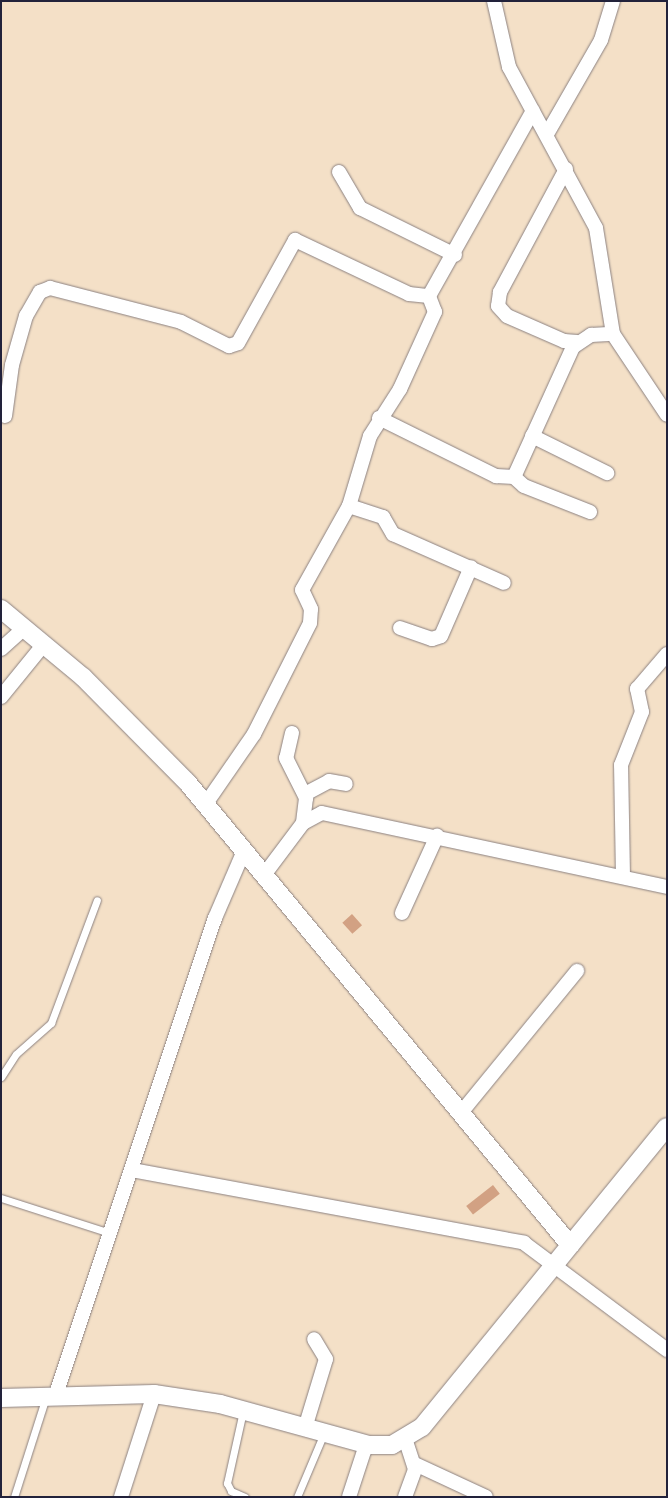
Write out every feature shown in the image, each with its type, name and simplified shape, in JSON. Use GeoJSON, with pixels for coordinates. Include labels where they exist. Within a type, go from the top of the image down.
{"type":"FeatureCollection","features":[{"type":"Feature","properties":{"kind":"street"},"geometry":{"type":"LineString","coordinates":[[494,1],[510,67],[596,228],[613,334],[667,415]]}},
{"type":"Feature","properties":{"kind":"street"},"geometry":{"type":"LineString","coordinates":[[546,134],[601,40],[613,1]]}},
{"type":"Feature","properties":{"kind":"street"},"geometry":{"type":"LineString","coordinates":[[205,805],[254,734],[310,623],[311,609],[302,590],[350,506],[366,446],[380,418],[400,388],[434,312],[429,296],[455,255],[533,111]]}},
{"type":"Feature","properties":{"kind":"street"},"geometry":{"type":"LineString","coordinates":[[566,169],[500,292],[498,306],[507,316],[554,337],[577,342]]}},
{"type":"Feature","properties":{"kind":"street"},"geometry":{"type":"LineString","coordinates":[[338,172],[360,208],[455,255]]}},
{"type":"Feature","properties":{"kind":"street"},"geometry":{"type":"LineString","coordinates":[[5,416],[12,365],[26,316],[40,292],[50,288],[181,322],[229,346],[238,343],[295,240],[409,294],[429,296]]}},
{"type":"Feature","properties":{"kind":"street"},"geometry":{"type":"LineString","coordinates":[[514,477],[577,342],[591,334],[613,334]]}},
{"type":"Feature","properties":{"kind":"street"},"geometry":{"type":"LineString","coordinates":[[380,418],[496,476],[514,477],[524,486],[590,512]]}},
{"type":"Feature","properties":{"kind":"street"},"geometry":{"type":"LineString","coordinates":[[532,436],[607,474]]}},
{"type":"Feature","properties":{"kind":"street"},"geometry":{"type":"LineString","coordinates":[[350,506],[383,517],[393,534],[504,583]]}},
{"type":"Feature","properties":{"kind":"street"},"geometry":{"type":"LineString","coordinates":[[400,628],[432,639],[440,636],[471,567]]}},
{"type":"Feature","properties":{"kind":"street"},"geometry":{"type":"LineString","coordinates":[[1,608],[44,644],[148,739],[264,875],[570,1245]]}},
{"type":"Feature","properties":{"kind":"street"},"geometry":{"type":"LineString","coordinates":[[1,649],[24,628]]}},
{"type":"Feature","properties":{"kind":"street"},"geometry":{"type":"LineString","coordinates":[[1,697],[44,644]]}},
{"type":"Feature","properties":{"kind":"street"},"geometry":{"type":"LineString","coordinates":[[623,877],[621,765],[642,712],[637,689],[667,654]]}},
{"type":"Feature","properties":{"kind":"street"},"geometry":{"type":"LineString","coordinates":[[292,734],[286,758],[304,794],[303,823]]}},
{"type":"Feature","properties":{"kind":"street"},"geometry":{"type":"LineString","coordinates":[[304,794],[329,781],[346,784]]}},
{"type":"Feature","properties":{"kind":"street"},"geometry":{"type":"LineString","coordinates":[[264,875],[303,823],[312,815],[338,813],[667,887]]}},
{"type":"Feature","properties":{"kind":"street"},"geometry":{"type":"LineString","coordinates":[[402,913],[438,836]]}},
{"type":"Feature","properties":{"kind":"street"},"geometry":{"type":"LineString","coordinates":[[51,1395],[132,1170],[215,918],[243,852]]}},
{"type":"Feature","properties":{"kind":"street"},"geometry":{"type":"LineString","coordinates":[[460,1114],[577,971]]}},
{"type":"Feature","properties":{"kind":"street"},"geometry":{"type":"LineString","coordinates":[[1,1398],[51,1395],[154,1394],[243,1411],[366,1445],[392,1445],[405,1439],[422,1427],[667,1127]]}},
{"type":"Feature","properties":{"kind":"street"},"geometry":{"type":"LineString","coordinates":[[132,1170],[506,1239],[524,1244],[555,1264],[667,1350]]}},
{"type":"Feature","properties":{"kind":"street"},"geometry":{"type":"LineString","coordinates":[[304,1428],[326,1359],[314,1339]]}},
{"type":"Feature","properties":{"kind":"street"},"geometry":{"type":"LineString","coordinates":[[120,1497],[154,1394]]}},
{"type":"Feature","properties":{"kind":"street"},"geometry":{"type":"LineString","coordinates":[[405,1439],[415,1464],[405,1497]]}},
{"type":"Feature","properties":{"kind":"street"},"geometry":{"type":"LineString","coordinates":[[349,1497],[366,1445]]}},
{"type":"Feature","properties":{"kind":"street"},"geometry":{"type":"LineString","coordinates":[[415,1464],[486,1497]]}},
{"type":"Feature","properties":{"kind":"lane"},"geometry":{"type":"LineString","coordinates":[[1,1077],[22,1048],[51,1023],[97,900]]}},
{"type":"Feature","properties":{"kind":"lane"},"geometry":{"type":"LineString","coordinates":[[1,1198],[110,1233]]}},
{"type":"Feature","properties":{"kind":"lane"},"geometry":{"type":"LineString","coordinates":[[14,1497],[51,1395]]}},
{"type":"Feature","properties":{"kind":"lane"},"geometry":{"type":"LineString","coordinates":[[243,1411],[227,1483],[232,1491],[245,1497]]}},
{"type":"Feature","properties":{"kind":"lane"},"geometry":{"type":"LineString","coordinates":[[297,1497],[324,1433]]}},
{"type":"Feature","properties":{"kind":"building"},"geometry":{"type":"Polygon","coordinates":[[[352,914],[362,925],[352,934],[342,923],[352,914]]]}},
{"type":"Feature","properties":{"kind":"building"},"geometry":{"type":"Polygon","coordinates":[[[493,1185],[500,1194],[473,1215],[466,1206],[493,1185]]]}}]}
